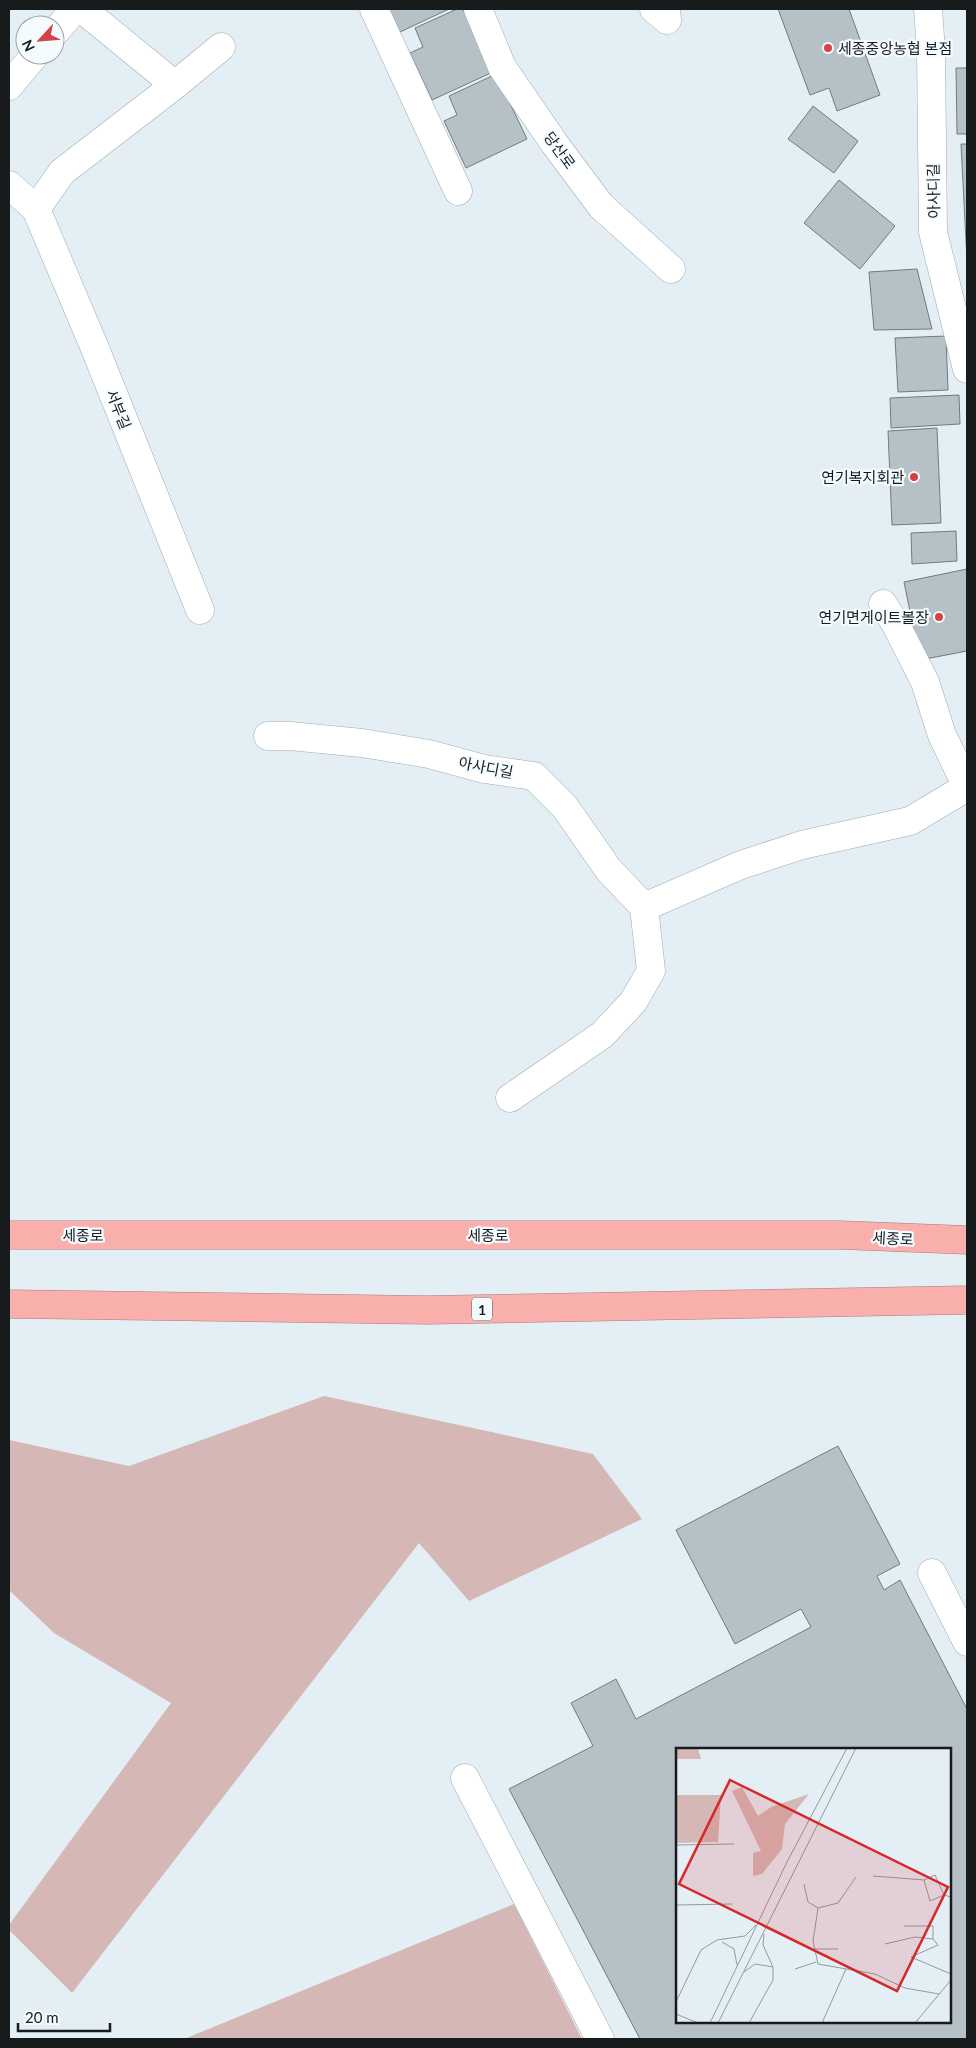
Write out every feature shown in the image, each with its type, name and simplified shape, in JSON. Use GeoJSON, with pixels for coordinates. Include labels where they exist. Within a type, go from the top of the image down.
{"type":"FeatureCollection","features":[{"type":"Feature","properties":{"kind":"highway"},"geometry":{"type":"LineString","coordinates":[[934,1240],[967,1234]]}},
{"type":"Feature","properties":{"kind":"highway","name":"세종로"},"geometry":{"type":"LineString","coordinates":[[9,1235],[840,1235],[967,1240]]}},
{"type":"Feature","properties":{"kind":"highway","name":"1"},"geometry":{"type":"LineString","coordinates":[[9,1304],[426,1310],[963,1302]]}},
{"type":"Feature","properties":{"kind":"street"},"geometry":{"type":"LineString","coordinates":[[65,20],[75,9]]}},
{"type":"Feature","properties":{"kind":"street"},"geometry":{"type":"LineString","coordinates":[[82,9],[175,85]]}},
{"type":"Feature","properties":{"kind":"street"},"geometry":{"type":"LineString","coordinates":[[374,9],[458,191]]}},
{"type":"Feature","properties":{"kind":"street","name":"당산로"},"geometry":{"type":"LineString","coordinates":[[478,9],[502,67],[554,143],[601,206],[671,269]]}},
{"type":"Feature","properties":{"kind":"street"},"geometry":{"type":"LineString","coordinates":[[654,9],[667,20],[666,9]]}},
{"type":"Feature","properties":{"kind":"street","name":"아사디길"},"geometry":{"type":"LineString","coordinates":[[928,9],[931,52],[933,232],[967,369]]}},
{"type":"Feature","properties":{"kind":"street"},"geometry":{"type":"LineString","coordinates":[[36,209],[62,172],[221,47]]}},
{"type":"Feature","properties":{"kind":"street"},"geometry":{"type":"LineString","coordinates":[[9,86],[27,65]]}},
{"type":"Feature","properties":{"kind":"street","name":"서부길"},"geometry":{"type":"LineString","coordinates":[[9,185],[36,209],[94,346],[200,610]]}},
{"type":"Feature","properties":{"kind":"street"},"geometry":{"type":"LineString","coordinates":[[510,1098],[602,1035],[633,1002],[651,971],[644,907],[741,865],[802,845],[910,821],[967,787],[942,735],[925,682],[895,623],[883,604]]}},
{"type":"Feature","properties":{"kind":"street","name":"아사디길"},"geometry":{"type":"LineString","coordinates":[[268,736],[290,736],[362,744],[429,754],[484,769],[534,776],[565,807],[608,869],[644,907]]}},
{"type":"Feature","properties":{"kind":"street"},"geometry":{"type":"LineString","coordinates":[[932,1573],[967,1642]]}},
{"type":"Feature","properties":{"kind":"street"},"geometry":{"type":"LineString","coordinates":[[465,1778],[600,2039]]}},
{"type":"Feature","properties":{"kind":"shaded area"},"geometry":{"type":"Polygon","coordinates":[[[324,1396],[593,1454],[642,1519],[469,1601],[419,1543],[72,1993],[9,1930],[9,1925],[171,1703],[54,1633],[9,1590],[9,1440],[129,1466],[324,1396]]]}},
{"type":"Feature","properties":{"kind":"shaded area"},"geometry":{"type":"Polygon","coordinates":[[[514,1904],[582,2039],[184,2039],[514,1904]]]}},
{"type":"Feature","properties":{"kind":"building"},"geometry":{"type":"Polygon","coordinates":[[[389,9],[449,9],[400,32],[389,9]]]}},
{"type":"Feature","properties":{"kind":"building"},"geometry":{"type":"Polygon","coordinates":[[[457,9],[463,9],[493,72],[432,100],[410,53],[423,47],[415,28],[457,9]]]}},
{"type":"Feature","properties":{"kind":"building","name":"세종중앙농협 본점"},"geometry":{"type":"Polygon","coordinates":[[[778,9],[849,9],[880,95],[837,111],[829,88],[810,95],[778,9]]]}},
{"type":"Feature","properties":{"kind":"building"},"geometry":{"type":"Polygon","coordinates":[[[956,68],[967,68],[967,134],[957,134],[956,68]]]}},
{"type":"Feature","properties":{"kind":"building"},"geometry":{"type":"Polygon","coordinates":[[[496,74],[527,139],[466,168],[444,121],[457,115],[449,96],[496,74]]]}},
{"type":"Feature","properties":{"kind":"building"},"geometry":{"type":"Polygon","coordinates":[[[813,106],[858,141],[834,173],[788,139],[813,106]]]}},
{"type":"Feature","properties":{"kind":"building"},"geometry":{"type":"Polygon","coordinates":[[[961,144],[967,144],[967,261],[961,144]]]}},
{"type":"Feature","properties":{"kind":"building"},"geometry":{"type":"Polygon","coordinates":[[[839,180],[895,226],[860,269],[804,223],[839,180]]]}},
{"type":"Feature","properties":{"kind":"building"},"geometry":{"type":"Polygon","coordinates":[[[917,269],[932,329],[874,330],[869,272],[917,269]]]}},
{"type":"Feature","properties":{"kind":"building"},"geometry":{"type":"Polygon","coordinates":[[[946,336],[948,390],[898,392],[895,338],[946,336]]]}},
{"type":"Feature","properties":{"kind":"building"},"geometry":{"type":"Polygon","coordinates":[[[959,395],[960,424],[891,428],[890,398],[959,395]]]}},
{"type":"Feature","properties":{"kind":"building","name":"연기복지회관"},"geometry":{"type":"Polygon","coordinates":[[[937,428],[941,523],[892,525],[888,431],[937,428]]]}},
{"type":"Feature","properties":{"kind":"building"},"geometry":{"type":"Polygon","coordinates":[[[956,531],[957,561],[912,564],[911,533],[956,531]]]}},
{"type":"Feature","properties":{"kind":"building","name":"연기면게이트볼장"},"geometry":{"type":"Polygon","coordinates":[[[967,569],[967,651],[920,660],[904,582],[967,569]]]}},
{"type":"Feature","properties":{"kind":"building"},"geometry":{"type":"Polygon","coordinates":[[[838,1446],[900,1564],[877,1576],[884,1590],[900,1580],[967,1709],[967,2039],[640,2039],[509,1789],[593,1746],[571,1703],[616,1679],[636,1719],[811,1627],[801,1609],[735,1644],[676,1530],[838,1446]]]}},
{"type":"Feature","properties":{"kind":"place","name":"세종중앙농협 본점"},"geometry":{"type":"Point","coordinates":[828,48]}},
{"type":"Feature","properties":{"kind":"place","name":"연기복지회관"},"geometry":{"type":"Point","coordinates":[914,477]}},
{"type":"Feature","properties":{"kind":"place","name":"연기면게이트볼장"},"geometry":{"type":"Point","coordinates":[939,617]}}]}
